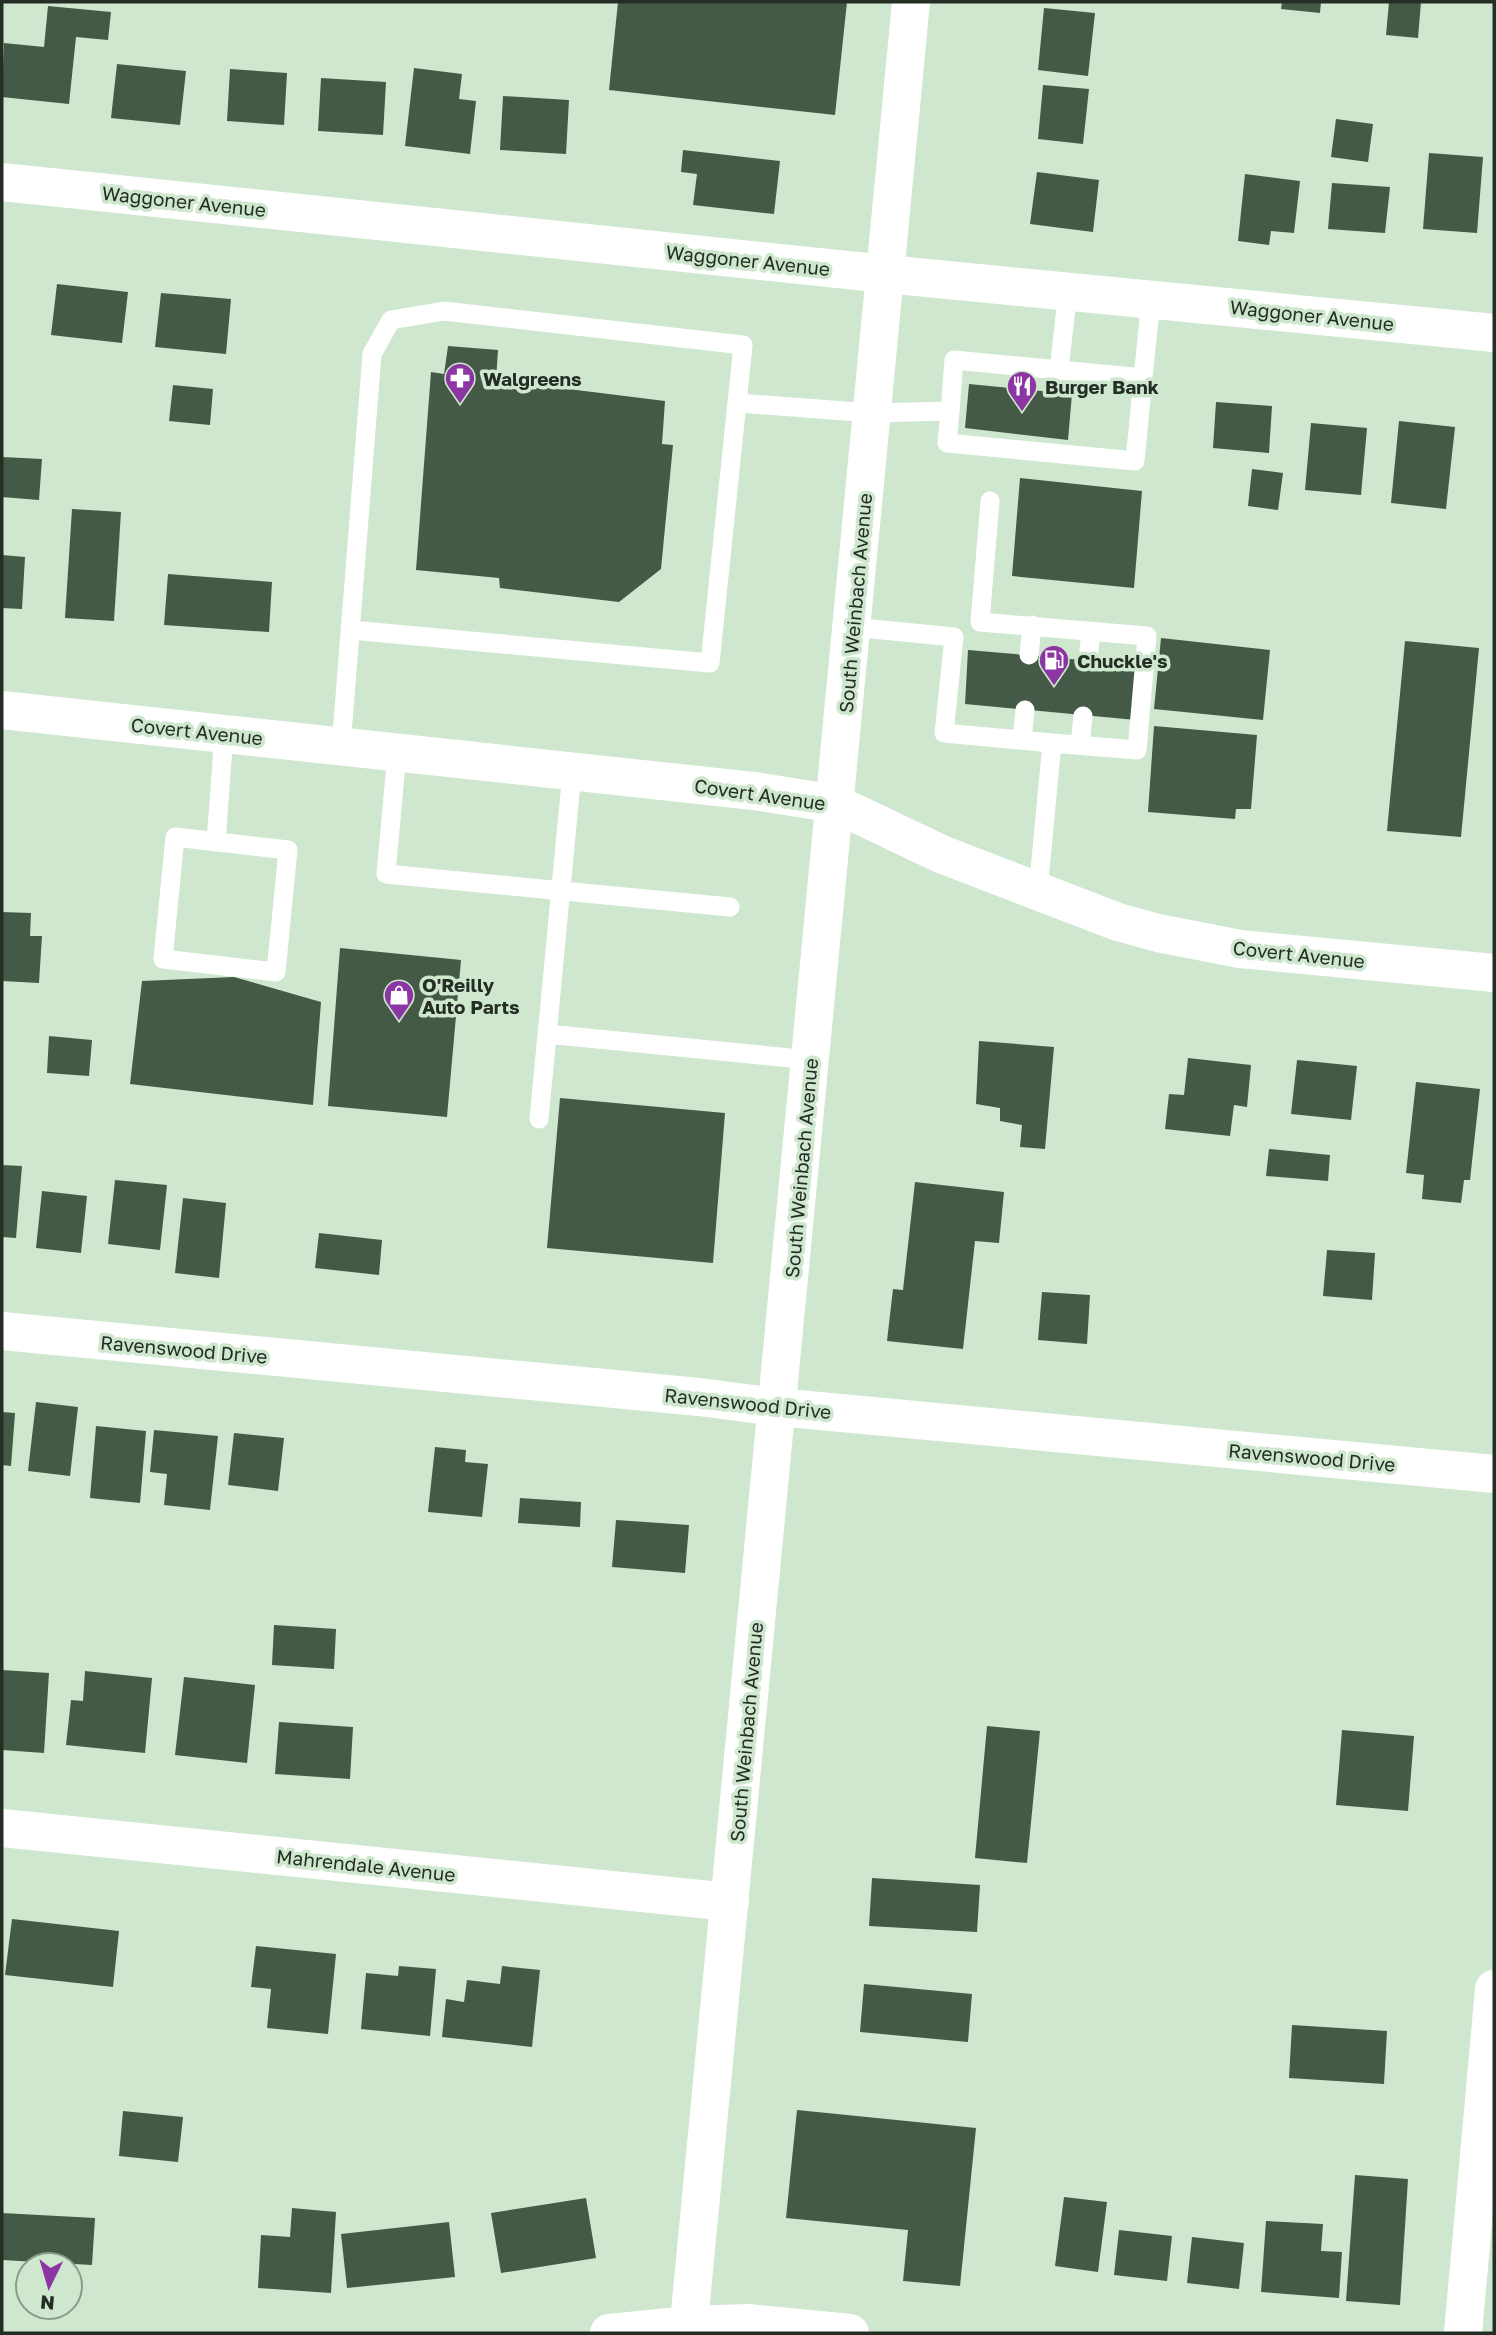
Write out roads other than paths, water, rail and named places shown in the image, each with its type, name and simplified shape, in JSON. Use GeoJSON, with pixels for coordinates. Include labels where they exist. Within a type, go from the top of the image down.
{"type":"FeatureCollection","features":[{"type":"Feature","properties":{"kind":"street","name":"South Weinbach Avenue"},"geometry":{"type":"LineString","coordinates":[[688,2329],[911,2]]}},
{"type":"Feature","properties":{"kind":"street","name":"Waggoner Avenue"},"geometry":{"type":"LineString","coordinates":[[2,182],[886,274],[1494,333]]}},
{"type":"Feature","properties":{"kind":"street","name":"Covert Avenue"},"geometry":{"type":"LineString","coordinates":[[2,710],[754,791],[836,804],[941,854],[1118,922],[1157,933],[1240,949],[1494,974]]}},
{"type":"Feature","properties":{"kind":"street","name":"Ravenswood Drive"},"geometry":{"type":"LineString","coordinates":[[2,1331],[1494,1474]]}},
{"type":"Feature","properties":{"kind":"street","name":"Mahrendale Avenue"},"geometry":{"type":"LineString","coordinates":[[2,1828],[730,1902]]}},
{"type":"Feature","properties":{"kind":"street"},"geometry":{"type":"LineString","coordinates":[[1463,2333],[1494,1989]]}},
{"type":"Feature","properties":{"kind":"street"},"geometry":{"type":"LineString","coordinates":[[609,2333],[748,2323],[850,2333]]}},
{"type":"Feature","properties":{"kind":"lane"},"geometry":{"type":"LineString","coordinates":[[1059,370],[1068,291]]}},
{"type":"Feature","properties":{"kind":"lane"},"geometry":{"type":"LineString","coordinates":[[1143,378],[954,360],[947,443],[1135,461],[1151,299]]}},
{"type":"Feature","properties":{"kind":"lane"},"geometry":{"type":"LineString","coordinates":[[341,747],[372,354],[391,320],[443,311],[743,345],[710,663],[351,630]]}},
{"type":"Feature","properties":{"kind":"lane"},"geometry":{"type":"LineString","coordinates":[[738,403],[873,413],[950,411]]}},
{"type":"Feature","properties":{"kind":"lane"},"geometry":{"type":"LineString","coordinates":[[979,622],[990,501]]}},
{"type":"Feature","properties":{"kind":"lane"},"geometry":{"type":"LineString","coordinates":[[852,627],[954,637],[979,622],[1147,636],[1137,750],[944,733],[954,637]]}},
{"type":"Feature","properties":{"kind":"lane"},"geometry":{"type":"LineString","coordinates":[[1029,655],[1032,625]]}},
{"type":"Feature","properties":{"kind":"lane"},"geometry":{"type":"LineString","coordinates":[[1087,660],[1091,631]]}},
{"type":"Feature","properties":{"kind":"lane"},"geometry":{"type":"LineString","coordinates":[[1022,740],[1025,710]]}},
{"type":"Feature","properties":{"kind":"lane"},"geometry":{"type":"LineString","coordinates":[[1080,745],[1083,716]]}},
{"type":"Feature","properties":{"kind":"lane"},"geometry":{"type":"LineString","coordinates":[[216,842],[224,734]]}},
{"type":"Feature","properties":{"kind":"lane"},"geometry":{"type":"LineString","coordinates":[[1038,891],[1052,743]]}},
{"type":"Feature","properties":{"kind":"lane"},"geometry":{"type":"LineString","coordinates":[[397,753],[386,874],[730,907]]}},
{"type":"Feature","properties":{"kind":"lane"},"geometry":{"type":"LineString","coordinates":[[539,1119],[563,891],[572,772]]}},
{"type":"Feature","properties":{"kind":"lane"},"geometry":{"type":"LineString","coordinates":[[175,837],[216,842],[288,850],[276,972],[163,959],[175,837]]}},
{"type":"Feature","properties":{"kind":"lane"},"geometry":{"type":"LineString","coordinates":[[547,1034],[811,1060]]}},
{"type":"Feature","properties":{"kind":"place","name":"Walgreens"},"geometry":{"type":"Point","coordinates":[460,405]}},
{"type":"Feature","properties":{"kind":"place","name":"Burger Bank"},"geometry":{"type":"Point","coordinates":[1022,413]}},
{"type":"Feature","properties":{"kind":"place","name":"Chuckle's"},"geometry":{"type":"Point","coordinates":[1054,687]}},
{"type":"Feature","properties":{"kind":"place","name":"O'Reilly Auto Parts"},"geometry":{"type":"Point","coordinates":[399,1022]}}]}
